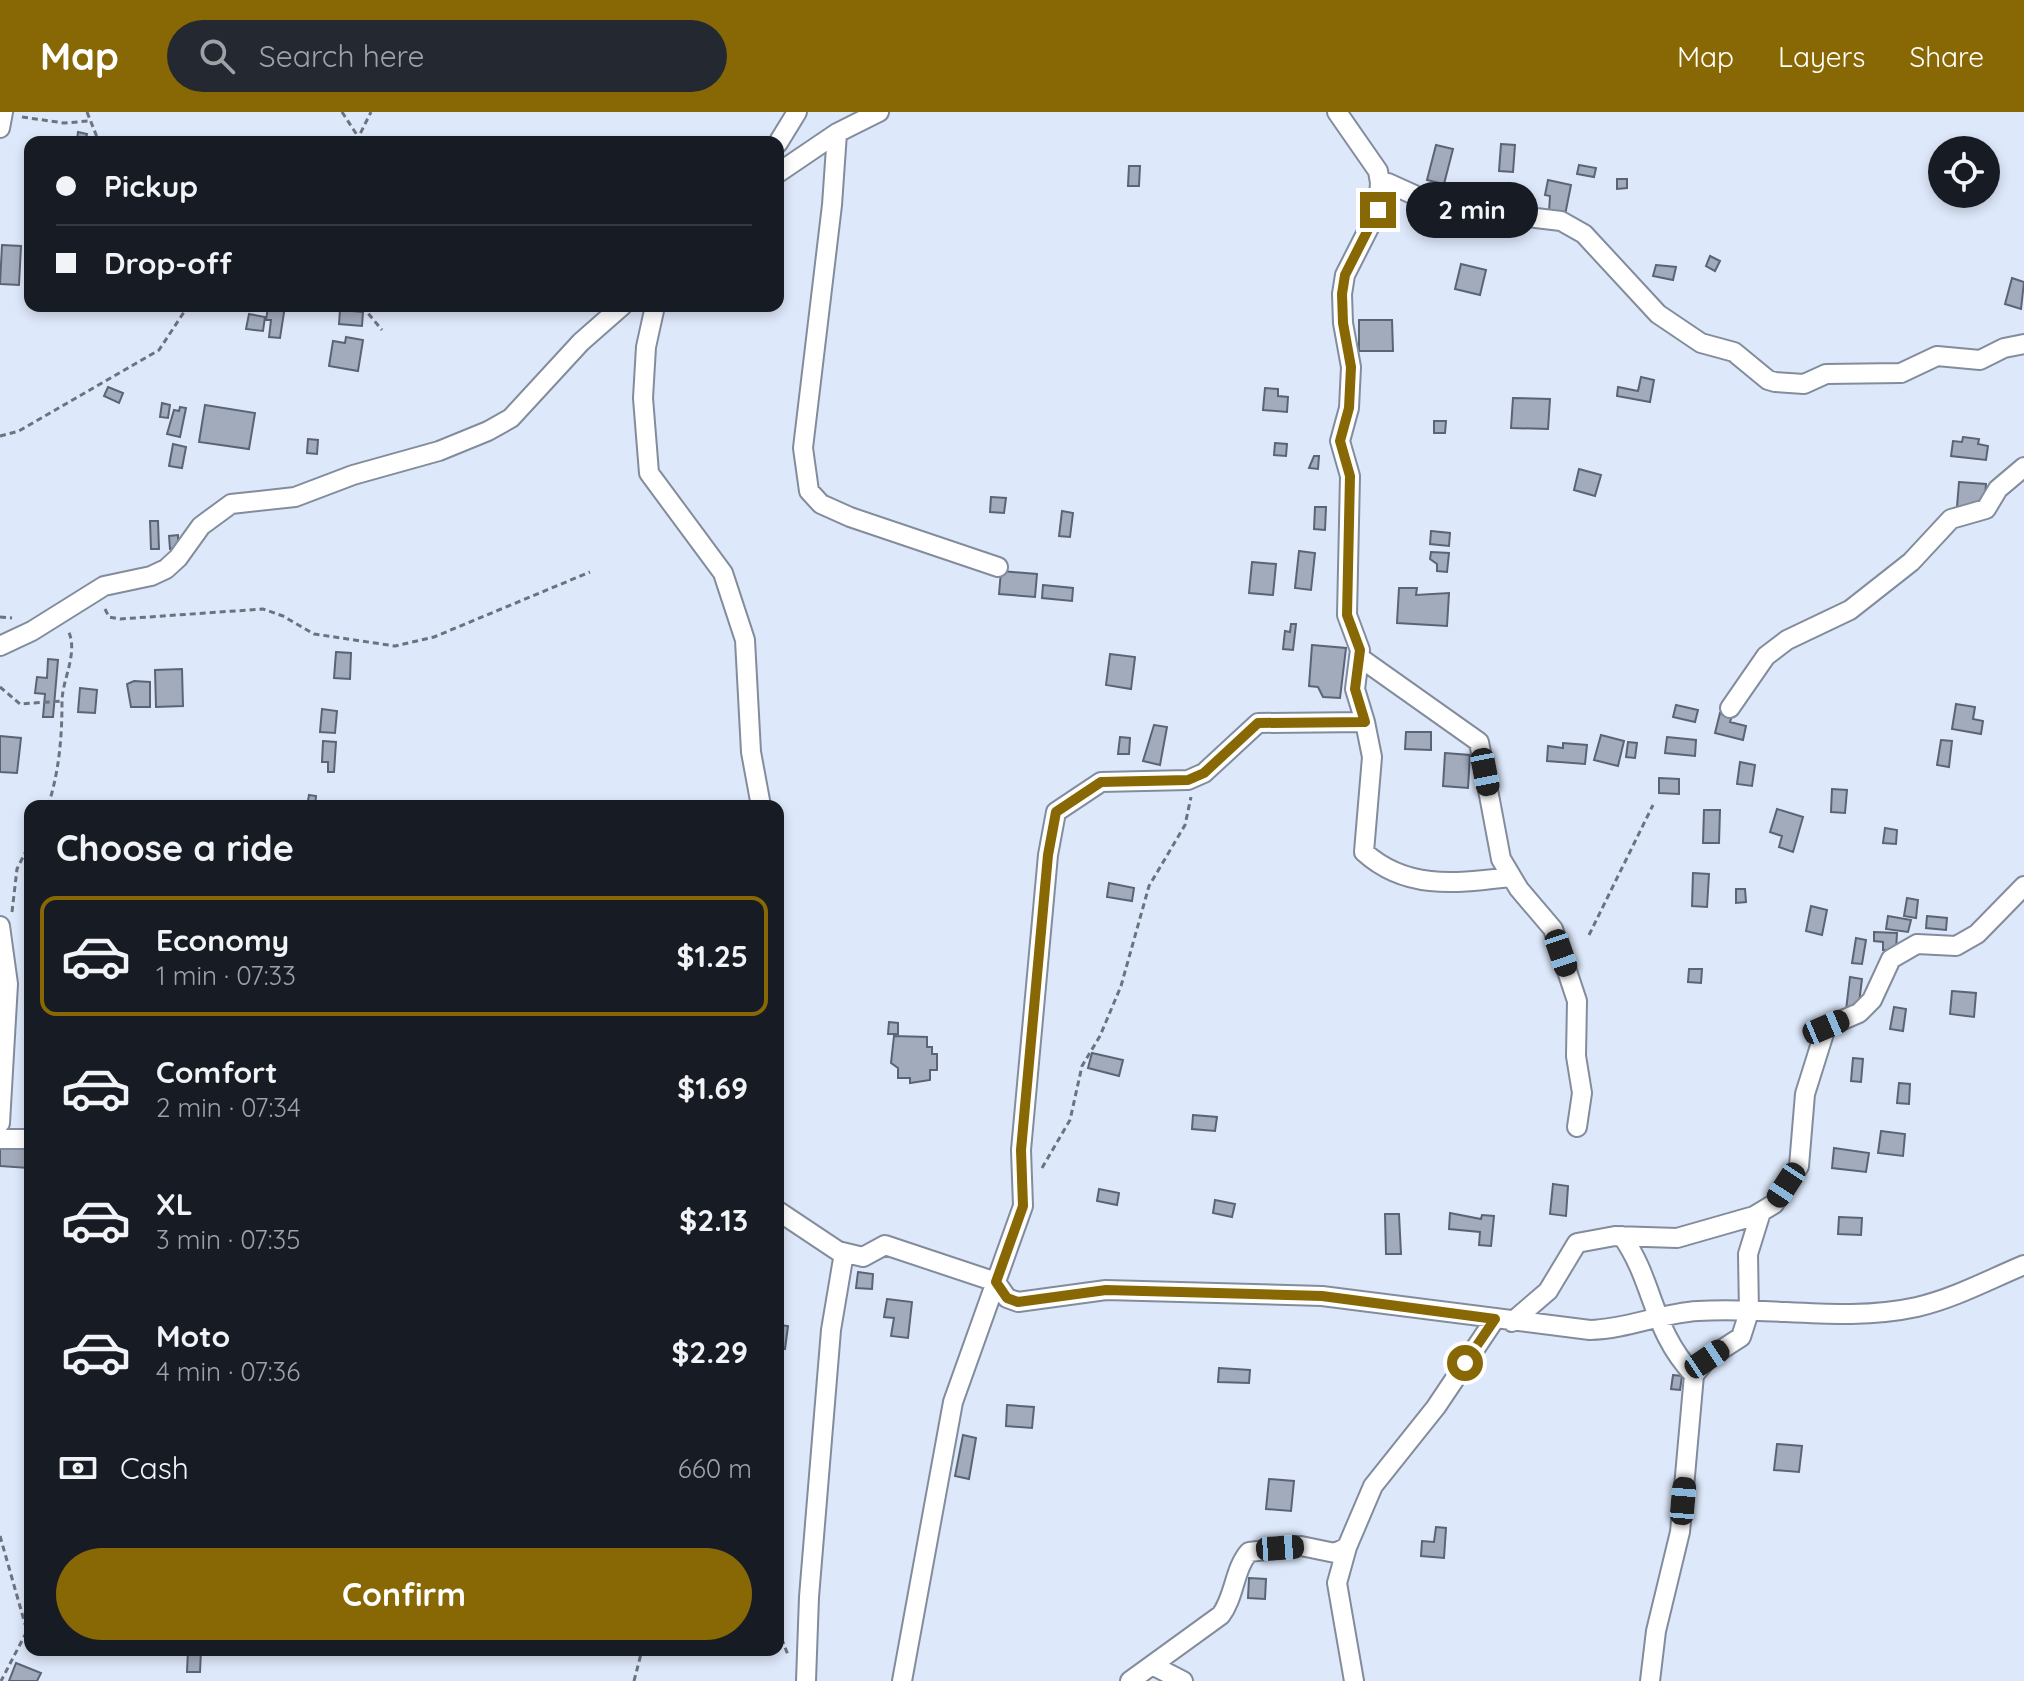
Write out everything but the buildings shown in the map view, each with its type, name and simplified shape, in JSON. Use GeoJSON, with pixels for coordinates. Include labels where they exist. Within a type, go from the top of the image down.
{"type":"FeatureCollection","features":[{"type":"Feature","properties":{"kind":"street"},"geometry":{"type":"LineString","coordinates":[[0,128],[3,112]]}},
{"type":"Feature","properties":{"kind":"street"},"geometry":{"type":"LineString","coordinates":[[782,136],[797,112]]}},
{"type":"Feature","properties":{"kind":"street"},"geometry":{"type":"LineString","coordinates":[[784,169],[837,133],[879,112]]}},
{"type":"Feature","properties":{"kind":"street"},"geometry":{"type":"LineString","coordinates":[[1337,112],[1378,171],[1380,183],[1378,210],[1345,275],[1342,294],[1343,323],[1351,367],[1349,408],[1340,441],[1350,476],[1347,615],[1360,650],[1355,689],[1372,757],[1364,852],[1383,869],[1443,884],[1511,877]]}},
{"type":"Feature","properties":{"kind":"street"},"geometry":{"type":"LineString","coordinates":[[837,133],[832,205],[803,448],[809,491],[821,504],[850,517],[998,567]]}},
{"type":"Feature","properties":{"kind":"street"},"geometry":{"type":"LineString","coordinates":[[1380,183],[1388,183],[1441,207],[1561,221],[1584,234],[1658,314],[1701,343],[1734,352],[1768,380],[1775,382],[1804,384],[1826,374],[1901,373],[1937,356],[1980,360],[2004,348],[2024,344]]}},
{"type":"Feature","properties":{"kind":"street"},"geometry":{"type":"LineString","coordinates":[[0,646],[57,616],[104,586],[151,576],[166,569],[201,526],[231,504],[295,497],[353,475],[439,451],[488,431],[511,418],[581,342],[615,312]]}},
{"type":"Feature","properties":{"kind":"street"},"geometry":{"type":"LineString","coordinates":[[654,312],[646,347],[643,398],[649,473],[723,573],[745,640],[751,752],[760,800]]}},
{"type":"Feature","properties":{"kind":"street"},"geometry":{"type":"LineString","coordinates":[[1730,708],[1766,656],[1787,640],[1850,610],[1911,562],[1951,519],[1986,509],[1998,489],[2024,467]]}},
{"type":"Feature","properties":{"kind":"street"},"geometry":{"type":"LineString","coordinates":[[1359,657],[1479,742],[1501,859],[1511,877],[1553,929],[1577,1001],[1576,1056],[1582,1093],[1577,1127]]}},
{"type":"Feature","properties":{"kind":"street"},"geometry":{"type":"LineString","coordinates":[[902,1681],[953,1402],[1015,1237],[1025,1192],[1021,1150],[1048,855],[1056,812],[1101,782],[1188,780],[1204,773],[1258,723],[1365,722]]}},
{"type":"Feature","properties":{"kind":"street"},"geometry":{"type":"LineString","coordinates":[[1354,1681],[1337,1583],[1347,1547],[1373,1486],[1503,1321],[1548,1291],[1577,1243],[1622,1236],[1677,1238],[1761,1212],[1774,1204],[1799,1166],[1805,1094],[1826,1027],[1859,1013],[1891,959],[1917,944],[1956,946],[1977,934],[2024,886]]}},
{"type":"Feature","properties":{"kind":"street"},"geometry":{"type":"LineString","coordinates":[[0,1123],[8,984],[5,923]]}},
{"type":"Feature","properties":{"kind":"street"},"geometry":{"type":"LineString","coordinates":[[0,1139],[24,1139]]}},
{"type":"Feature","properties":{"kind":"street"},"geometry":{"type":"LineString","coordinates":[[1650,1681],[1656,1631],[1680,1532],[1694,1375],[1707,1359],[1741,1337],[1749,1312],[1748,1254],[1761,1212]]}},
{"type":"Feature","properties":{"kind":"street"},"geometry":{"type":"LineString","coordinates":[[784,1215],[844,1253],[863,1257],[885,1245],[996,1282],[1007,1298],[1018,1302],[1106,1290],[1322,1296],[1590,1330],[1626,1328],[1695,1311],[1826,1315],[1914,1307],[1956,1296],[2024,1265]]}},
{"type":"Feature","properties":{"kind":"street"},"geometry":{"type":"LineString","coordinates":[[1622,1236],[1640,1266],[1656,1320],[1681,1361],[1694,1375]]}},
{"type":"Feature","properties":{"kind":"street"},"geometry":{"type":"LineString","coordinates":[[806,1681],[809,1597],[831,1330],[844,1253]]}},
{"type":"Feature","properties":{"kind":"street"},"geometry":{"type":"LineString","coordinates":[[1130,1681],[1221,1615],[1230,1603],[1243,1559],[1249,1552],[1301,1546],[1335,1553],[1347,1547]]}},
{"type":"Feature","properties":{"kind":"street"},"geometry":{"type":"LineString","coordinates":[[1152,1665],[1183,1681]]}},
{"type":"Feature","properties":{"kind":"path"},"geometry":{"type":"LineString","coordinates":[[12,112],[26,119],[64,123],[89,121]]}},
{"type":"Feature","properties":{"kind":"path"},"geometry":{"type":"LineString","coordinates":[[87,112],[96,136]]}},
{"type":"Feature","properties":{"kind":"path"},"geometry":{"type":"LineString","coordinates":[[342,112],[356,136]]}},
{"type":"Feature","properties":{"kind":"path"},"geometry":{"type":"LineString","coordinates":[[360,136],[371,112]]}},
{"type":"Feature","properties":{"kind":"path"},"geometry":{"type":"LineString","coordinates":[[0,436],[19,431],[159,350],[184,312]]}},
{"type":"Feature","properties":{"kind":"path"},"geometry":{"type":"LineString","coordinates":[[367,312],[382,330]]}},
{"type":"Feature","properties":{"kind":"path"},"geometry":{"type":"LineString","coordinates":[[104,586],[106,614],[114,619],[263,609],[283,616],[314,634],[395,646],[447,633],[590,572]]}},
{"type":"Feature","properties":{"kind":"path"},"geometry":{"type":"LineString","coordinates":[[49,800],[63,731],[62,701],[69,674],[71,633],[57,616]]}},
{"type":"Feature","properties":{"kind":"path"},"geometry":{"type":"LineString","coordinates":[[0,687],[20,704],[62,701]]}},
{"type":"Feature","properties":{"kind":"path"},"geometry":{"type":"LineString","coordinates":[[1025,1192],[1070,1120],[1082,1066],[1100,1036],[1121,986],[1149,886],[1185,825],[1192,791],[1204,773]]}},
{"type":"Feature","properties":{"kind":"path"},"geometry":{"type":"LineString","coordinates":[[1589,935],[1653,805]]}},
{"type":"Feature","properties":{"kind":"path"},"geometry":{"type":"LineString","coordinates":[[5,923],[17,869],[24,855]]}},
{"type":"Feature","properties":{"kind":"path"},"geometry":{"type":"LineString","coordinates":[[0,1536],[24,1620]]}},
{"type":"Feature","properties":{"kind":"path"},"geometry":{"type":"LineString","coordinates":[[1,1681],[24,1637]]}},
{"type":"Feature","properties":{"kind":"path"},"geometry":{"type":"LineString","coordinates":[[634,1681],[640,1656]]}},
{"type":"Feature","properties":{"kind":"route"},"geometry":{"type":"LineString","coordinates":[[1378,210],[1345,275],[1342,294],[1352,388],[1340,441],[1350,476],[1347,615],[1360,650],[1355,689],[1365,722],[1258,723],[1238,738],[1204,773],[1188,780],[1101,782],[1056,812],[1048,855],[1021,1150],[1025,1192],[1015,1237],[996,1282],[1007,1298],[1018,1302],[1106,1290],[1322,1296],[1356,1298],[1495,1319],[1465,1363]]}}]}
